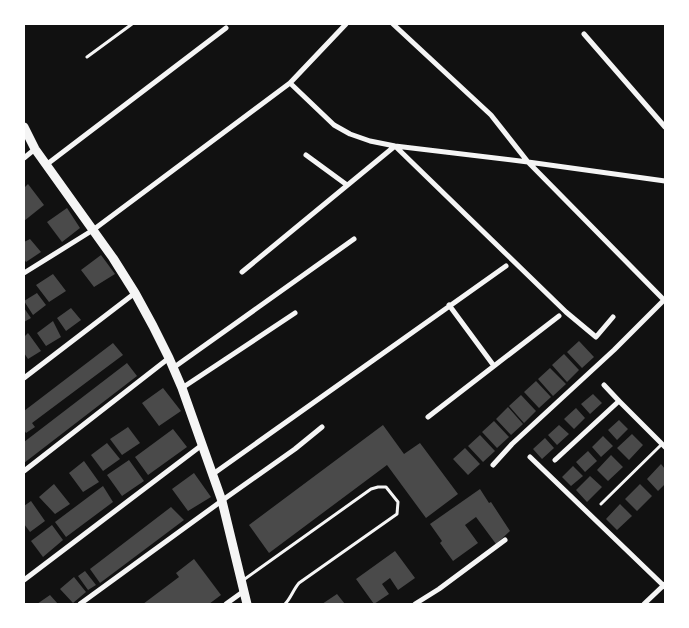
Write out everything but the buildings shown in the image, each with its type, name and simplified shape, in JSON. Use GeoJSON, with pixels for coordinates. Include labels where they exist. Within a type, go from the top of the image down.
{"type":"FeatureCollection","features":[{"type":"Feature","properties":{"kind":"main road"},"geometry":{"type":"LineString","coordinates":[[24,127],[46,166],[93,230],[135,293],[174,368],[222,501],[247,604]]}},
{"type":"Feature","properties":{"kind":"street"},"geometry":{"type":"LineString","coordinates":[[24,273],[93,230],[290,83],[346,24]]}},
{"type":"Feature","properties":{"kind":"street"},"geometry":{"type":"LineString","coordinates":[[393,24],[490,115],[528,162],[665,301],[512,444],[493,465]]}},
{"type":"Feature","properties":{"kind":"street"},"geometry":{"type":"LineString","coordinates":[[46,166],[226,28]]}},
{"type":"Feature","properties":{"kind":"street"},"geometry":{"type":"LineString","coordinates":[[584,34],[665,128]]}},
{"type":"Feature","properties":{"kind":"street"},"geometry":{"type":"LineString","coordinates":[[290,83],[334,125],[350,134],[370,141],[395,146],[665,181]]}},
{"type":"Feature","properties":{"kind":"street"},"geometry":{"type":"LineString","coordinates":[[242,272],[395,146]]}},
{"type":"Feature","properties":{"kind":"street"},"geometry":{"type":"LineString","coordinates":[[395,146],[566,312],[596,337],[613,317]]}},
{"type":"Feature","properties":{"kind":"street"},"geometry":{"type":"LineString","coordinates":[[24,158],[35,149]]}},
{"type":"Feature","properties":{"kind":"street"},"geometry":{"type":"LineString","coordinates":[[306,156],[347,185]]}},
{"type":"Feature","properties":{"kind":"street"},"geometry":{"type":"LineString","coordinates":[[174,368],[354,239]]}},
{"type":"Feature","properties":{"kind":"street"},"geometry":{"type":"LineString","coordinates":[[213,474],[506,266]]}},
{"type":"Feature","properties":{"kind":"street"},"geometry":{"type":"LineString","coordinates":[[24,378],[135,293]]}},
{"type":"Feature","properties":{"kind":"street"},"geometry":{"type":"LineString","coordinates":[[449,305],[494,366]]}},
{"type":"Feature","properties":{"kind":"street"},"geometry":{"type":"LineString","coordinates":[[182,388],[295,313]]}},
{"type":"Feature","properties":{"kind":"street"},"geometry":{"type":"LineString","coordinates":[[428,417],[559,316]]}},
{"type":"Feature","properties":{"kind":"street"},"geometry":{"type":"LineString","coordinates":[[24,471],[169,358]]}},
{"type":"Feature","properties":{"kind":"street"},"geometry":{"type":"LineString","coordinates":[[604,384],[663,445]]}},
{"type":"Feature","properties":{"kind":"street"},"geometry":{"type":"LineString","coordinates":[[555,460],[619,401]]}},
{"type":"Feature","properties":{"kind":"street"},"geometry":{"type":"LineString","coordinates":[[80,604],[295,449],[322,427]]}},
{"type":"Feature","properties":{"kind":"street"},"geometry":{"type":"LineString","coordinates":[[24,580],[202,444]]}},
{"type":"Feature","properties":{"kind":"street"},"geometry":{"type":"LineString","coordinates":[[530,457],[665,585],[644,604]]}},
{"type":"Feature","properties":{"kind":"street"},"geometry":{"type":"LineString","coordinates":[[415,604],[439,589],[505,540]]}},
{"type":"Feature","properties":{"kind":"street"},"geometry":{"type":"LineString","coordinates":[[226,604],[244,591]]}},
{"type":"Feature","properties":{"kind":"lane"},"geometry":{"type":"LineString","coordinates":[[87,57],[132,24]]}},
{"type":"Feature","properties":{"kind":"lane"},"geometry":{"type":"LineString","coordinates":[[601,504],[663,445]]}},
{"type":"Feature","properties":{"kind":"lane"},"geometry":{"type":"LineString","coordinates":[[242,582],[371,489],[386,487],[398,502],[397,514],[299,583],[285,604]]}}]}
